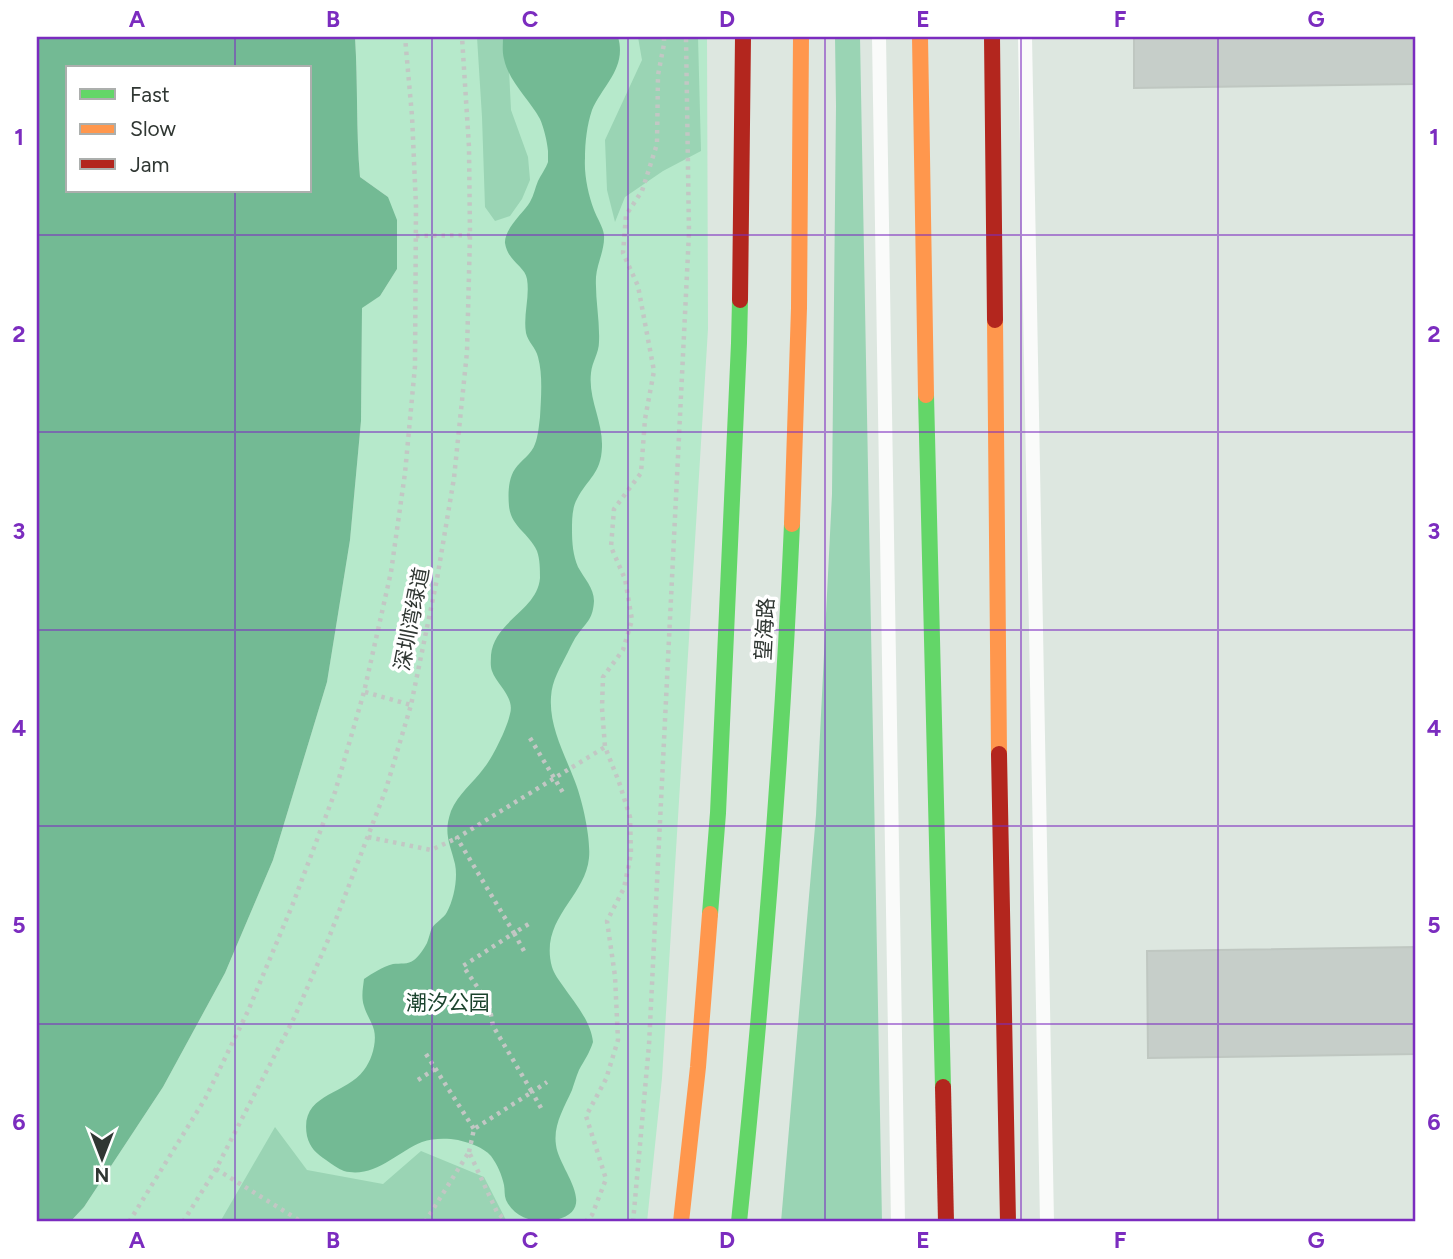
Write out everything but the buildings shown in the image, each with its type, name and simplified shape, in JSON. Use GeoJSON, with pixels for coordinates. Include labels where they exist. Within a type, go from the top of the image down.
{"type":"FeatureCollection","features":[{"type":"Feature","properties":{"kind":"main road","name":"望海路"},"geometry":{"type":"LineString","coordinates":[[681,1222],[699,1054],[718,813],[739,343],[743,37]]}},
{"type":"Feature","properties":{"kind":"main road","name":"望海路"},"geometry":{"type":"LineString","coordinates":[[739,1222],[755,1071],[778,787],[799,346],[801,37]]}},
{"type":"Feature","properties":{"kind":"main road"},"geometry":{"type":"LineString","coordinates":[[920,37],[926,410],[946,1222]]}},
{"type":"Feature","properties":{"kind":"main road"},"geometry":{"type":"LineString","coordinates":[[992,37],[1000,846],[1008,1222]]}},
{"type":"Feature","properties":{"kind":"lane"},"geometry":{"type":"LineString","coordinates":[[879,37],[898,1222]]}},
{"type":"Feature","properties":{"kind":"lane"},"geometry":{"type":"LineString","coordinates":[[1025,37],[1047,1222]]}},
{"type":"Feature","properties":{"kind":"path"},"geometry":{"type":"LineString","coordinates":[[129,1222],[205,1099],[248,1012],[335,792],[364,692],[391,572],[405,473],[415,366],[416,236],[412,116],[405,37]]}},
{"type":"Feature","properties":{"kind":"path","name":"深圳湾绿道"},"geometry":{"type":"LineString","coordinates":[[183,1222],[216,1169],[295,1016],[328,940],[386,789],[411,705],[454,478],[467,352],[469,146],[463,37]]}},
{"type":"Feature","properties":{"kind":"path"},"geometry":{"type":"LineString","coordinates":[[585,1222],[592,1215],[606,1179],[586,1116],[606,1079],[618,1040],[615,976],[607,920],[624,888],[631,854],[630,817],[604,747],[602,708],[603,677],[623,650],[632,620],[625,579],[611,547],[614,509],[641,473],[645,419],[654,371],[638,286],[623,253],[626,215],[642,191],[657,144],[658,75],[664,37]]}},
{"type":"Feature","properties":{"kind":"path"},"geometry":{"type":"LineString","coordinates":[[633,1222],[649,1045],[688,247],[686,37]]}},
{"type":"Feature","properties":{"kind":"path"},"geometry":{"type":"LineString","coordinates":[[416,236],[470,235]]}},
{"type":"Feature","properties":{"kind":"path"},"geometry":{"type":"LineString","coordinates":[[364,692],[411,705]]}},
{"type":"Feature","properties":{"kind":"path"},"geometry":{"type":"LineString","coordinates":[[530,738],[565,796]]}},
{"type":"Feature","properties":{"kind":"path"},"geometry":{"type":"LineString","coordinates":[[368,837],[430,850],[457,838],[604,747]]}},
{"type":"Feature","properties":{"kind":"path"},"geometry":{"type":"LineString","coordinates":[[457,838],[524,951]]}},
{"type":"Feature","properties":{"kind":"path"},"geometry":{"type":"LineString","coordinates":[[532,922],[463,965],[489,1004],[493,1026],[541,1108]]}},
{"type":"Feature","properties":{"kind":"path"},"geometry":{"type":"LineString","coordinates":[[426,1054],[474,1129]]}},
{"type":"Feature","properties":{"kind":"path"},"geometry":{"type":"LineString","coordinates":[[418,1080],[435,1069]]}},
{"type":"Feature","properties":{"kind":"path"},"geometry":{"type":"LineString","coordinates":[[425,1222],[469,1152],[474,1129],[547,1082]]}},
{"type":"Feature","properties":{"kind":"path"},"geometry":{"type":"LineString","coordinates":[[469,1152],[497,1212],[508,1222]]}},
{"type":"Feature","properties":{"kind":"path"},"geometry":{"type":"LineString","coordinates":[[216,1169],[302,1222]]}},
{"type":"Feature","properties":{"kind":"green space","name":"潮汐公园"},"geometry":{"type":"Polygon","coordinates":[[[355,37],[707,37],[708,329],[662,1078],[647,1222],[70,1222],[84,1207],[163,1087],[225,973],[273,860],[327,682],[350,540],[361,421],[362,307],[380,296],[397,269],[388,197],[360,177],[355,37]]]}},
{"type":"Feature","properties":{"kind":"shaded area"},"geometry":{"type":"Polygon","coordinates":[[[37,37],[355,37],[360,177],[388,197],[397,220],[397,269],[380,296],[362,308],[361,421],[350,540],[327,682],[273,860],[225,973],[163,1087],[84,1207],[70,1222],[37,1222],[37,37]]]}},
{"type":"Feature","properties":{"kind":"shaded area"},"geometry":{"type":"Polygon","coordinates":[[[477,37],[503,37],[504,58],[509,70],[511,110],[528,157],[530,180],[522,199],[510,216],[495,221],[485,207],[477,37]]]}},
{"type":"Feature","properties":{"kind":"shaded area","name":"潮汐公园"},"geometry":{"type":"Polygon","coordinates":[[[503,37],[618,37],[620,48],[617,67],[592,110],[585,152],[588,191],[604,235],[596,277],[599,346],[591,383],[602,447],[597,470],[575,503],[572,535],[578,567],[588,583],[594,601],[589,619],[575,638],[559,669],[551,697],[552,718],[580,797],[589,850],[586,872],[552,935],[552,967],[586,1019],[593,1042],[560,1117],[555,1138],[559,1155],[574,1188],[575,1207],[569,1215],[549,1221],[527,1219],[515,1212],[506,1200],[501,1174],[495,1162],[488,1153],[476,1146],[454,1139],[431,1140],[413,1146],[375,1168],[344,1171],[314,1150],[307,1136],[306,1122],[317,1103],[356,1079],[367,1066],[375,1035],[363,1003],[364,979],[389,965],[414,960],[426,945],[432,928],[446,914],[456,876],[447,832],[451,811],[491,757],[510,714],[508,697],[491,669],[494,643],[499,633],[531,599],[540,578],[537,551],[513,519],[509,506],[511,477],[517,466],[534,448],[537,438],[541,371],[536,351],[526,333],[526,274],[509,255],[505,243],[511,227],[531,199],[548,162],[548,151],[540,119],[507,67],[503,54],[503,37]]]}},
{"type":"Feature","properties":{"kind":"shaded area"},"geometry":{"type":"Polygon","coordinates":[[[638,37],[698,37],[701,151],[663,171],[625,197],[615,222],[607,190],[605,140],[642,60],[638,37]]]}},
{"type":"Feature","properties":{"kind":"shaded area"},"geometry":{"type":"Polygon","coordinates":[[[835,37],[860,37],[882,1222],[781,1222],[816,815],[832,494],[835,37]]]}},
{"type":"Feature","properties":{"kind":"shaded area"},"geometry":{"type":"Polygon","coordinates":[[[275,1127],[307,1170],[383,1184],[421,1151],[484,1177],[507,1222],[220,1222],[275,1127]]]}},
{"type":"Feature","properties":{"kind":"traffic: fast"},"geometry":{"type":"LineString","coordinates":[[710,914],[718,813],[740,300]]}},
{"type":"Feature","properties":{"kind":"traffic: fast"},"geometry":{"type":"LineString","coordinates":[[926,395],[943,1087]]}},
{"type":"Feature","properties":{"kind":"traffic: fast"},"geometry":{"type":"LineString","coordinates":[[739,1222],[771,873],[792,524]]}},
{"type":"Feature","properties":{"kind":"traffic: slow"},"geometry":{"type":"LineString","coordinates":[[792,524],[799,308],[801,37]]}},
{"type":"Feature","properties":{"kind":"traffic: slow"},"geometry":{"type":"LineString","coordinates":[[920,37],[926,395]]}},
{"type":"Feature","properties":{"kind":"traffic: slow"},"geometry":{"type":"LineString","coordinates":[[995,320],[999,754]]}},
{"type":"Feature","properties":{"kind":"traffic: slow"},"geometry":{"type":"LineString","coordinates":[[681,1222],[698,1067],[710,914]]}},
{"type":"Feature","properties":{"kind":"traffic: jam"},"geometry":{"type":"LineString","coordinates":[[740,300],[743,37]]}},
{"type":"Feature","properties":{"kind":"traffic: jam"},"geometry":{"type":"LineString","coordinates":[[992,37],[995,320]]}},
{"type":"Feature","properties":{"kind":"traffic: jam"},"geometry":{"type":"LineString","coordinates":[[999,754],[1008,1222]]}},
{"type":"Feature","properties":{"kind":"traffic: jam"},"geometry":{"type":"LineString","coordinates":[[943,1087],[946,1222]]}}]}
